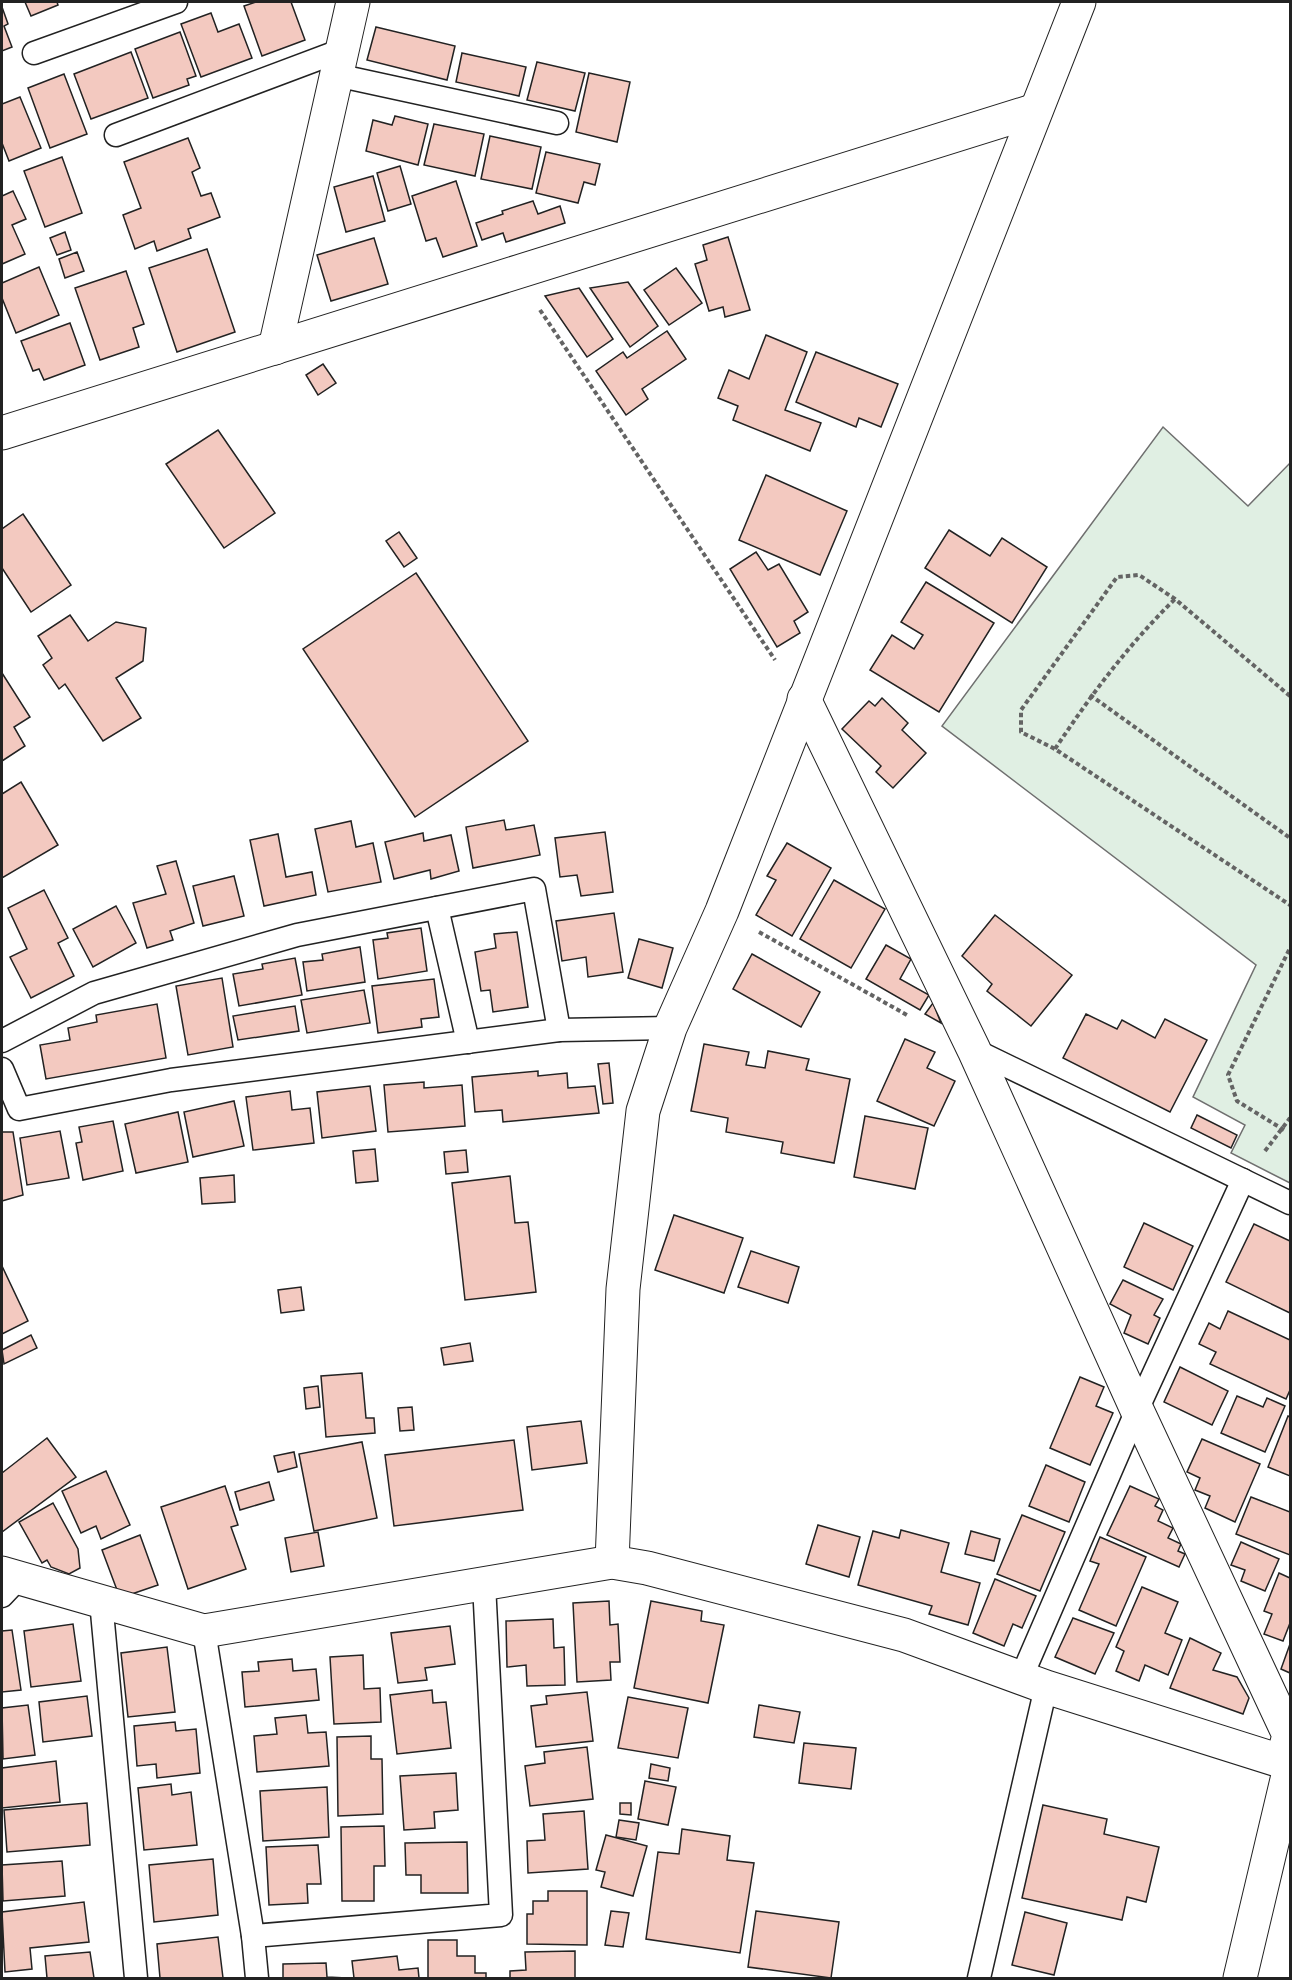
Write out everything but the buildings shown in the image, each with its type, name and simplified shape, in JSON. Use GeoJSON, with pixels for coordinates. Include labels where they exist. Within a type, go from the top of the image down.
{"type":"FeatureCollection","features":[{"type":"Feature","properties":{"kind":"street"},"geometry":{"type":"LineString","coordinates":[[275,348],[353,2]]}},
{"type":"Feature","properties":{"kind":"street"},"geometry":{"type":"LineString","coordinates":[[612,1563],[623,1289],[644,1111],[670,1028],[722,911],[1078,2]]}},
{"type":"Feature","properties":{"kind":"street"},"geometry":{"type":"LineString","coordinates":[[2,434],[1036,110]]}},
{"type":"Feature","properties":{"kind":"street"},"geometry":{"type":"LineString","coordinates":[[804,699],[974,1050],[1137,1410],[1289,1735],[1288,1764],[1240,1978]]}},
{"type":"Feature","properties":{"kind":"street"},"geometry":{"type":"LineString","coordinates":[[7,1582],[101,1601],[204,1631],[612,1563],[647,1569],[904,1635],[1034,1682],[1288,1764]]}},
{"type":"Feature","properties":{"kind":"lane"},"geometry":{"type":"LineString","coordinates":[[34,53],[176,2]]}},
{"type":"Feature","properties":{"kind":"lane"},"geometry":{"type":"LineString","coordinates":[[116,135],[339,62],[557,123]]}},
{"type":"Feature","properties":{"kind":"lane"},"geometry":{"type":"LineString","coordinates":[[2,1041],[94,993],[297,935],[534,889],[559,1030]]}},
{"type":"Feature","properties":{"kind":"lane"},"geometry":{"type":"LineString","coordinates":[[437,908],[468,1042]]}},
{"type":"Feature","properties":{"kind":"lane"},"geometry":{"type":"LineString","coordinates":[[2,1069],[19,1110],[171,1080],[559,1030],[670,1028]]}},
{"type":"Feature","properties":{"kind":"lane"},"geometry":{"type":"LineString","coordinates":[[974,1050],[1290,1203]]}},
{"type":"Feature","properties":{"kind":"lane"},"geometry":{"type":"LineString","coordinates":[[979,1978],[1034,1682],[1137,1410],[1243,1179]]}},
{"type":"Feature","properties":{"kind":"lane"},"geometry":{"type":"LineString","coordinates":[[253,1936],[501,1915],[484,1584]]}},
{"type":"Feature","properties":{"kind":"lane"},"geometry":{"type":"LineString","coordinates":[[101,1601],[136,1978]]}},
{"type":"Feature","properties":{"kind":"lane"},"geometry":{"type":"LineString","coordinates":[[204,1631],[253,1936],[257,1978]]}},
{"type":"Feature","properties":{"kind":"path"},"geometry":{"type":"LineString","coordinates":[[515,273],[789,682],[804,699]]}},
{"type":"Feature","properties":{"kind":"path"},"geometry":{"type":"LineString","coordinates":[[1290,696],[1175,599],[1139,575],[1117,578],[1021,710],[1021,732],[1055,749],[1290,905]]}},
{"type":"Feature","properties":{"kind":"path"},"geometry":{"type":"LineString","coordinates":[[1055,749],[1090,695],[1138,636],[1175,599]]}},
{"type":"Feature","properties":{"kind":"path"},"geometry":{"type":"LineString","coordinates":[[1090,695],[1290,838]]}},
{"type":"Feature","properties":{"kind":"path"},"geometry":{"type":"LineString","coordinates":[[722,911],[915,1019]]}},
{"type":"Feature","properties":{"kind":"path"},"geometry":{"type":"LineString","coordinates":[[1284,1130],[1237,1101],[1228,1075],[1290,948]]}},
{"type":"Feature","properties":{"kind":"green space"},"geometry":{"type":"Polygon","coordinates":[[[1163,427],[1248,506],[1290,463],[1290,1183],[1231,1153],[1245,1125],[1193,1097],[1256,965],[942,726],[1163,427]]]}}]}
